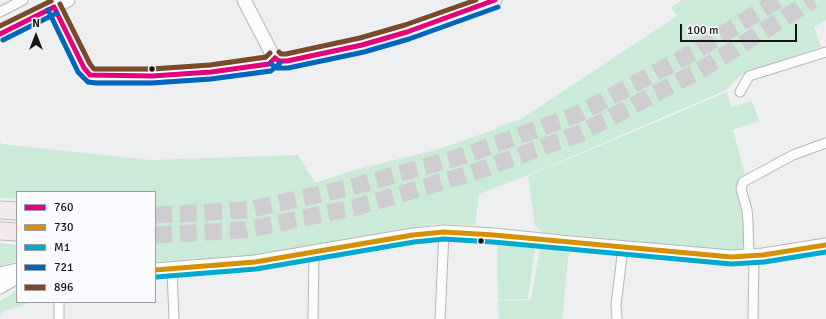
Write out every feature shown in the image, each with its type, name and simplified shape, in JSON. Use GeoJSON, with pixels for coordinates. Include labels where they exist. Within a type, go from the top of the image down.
{"type":"FeatureCollection","features":[{"type":"Feature","properties":{"kind":"highway"},"geometry":{"type":"LineString","coordinates":[[0,210],[16,211]]}},
{"type":"Feature","properties":{"kind":"highway"},"geometry":{"type":"LineString","coordinates":[[0,231],[16,232]]}},
{"type":"Feature","properties":{"kind":"street"},"geometry":{"type":"LineString","coordinates":[[0,12],[23,0]]}},
{"type":"Feature","properties":{"kind":"street"},"geometry":{"type":"LineString","coordinates":[[0,34],[68,0]]}},
{"type":"Feature","properties":{"kind":"street"},"geometry":{"type":"LineString","coordinates":[[244,0],[275,58],[279,61],[287,61],[372,42],[460,14],[495,0]]}},
{"type":"Feature","properties":{"kind":"street"},"geometry":{"type":"LineString","coordinates":[[54,7],[84,68],[90,75],[152,76],[211,72],[269,64],[275,58]]}},
{"type":"Feature","properties":{"kind":"street"},"geometry":{"type":"LineString","coordinates":[[740,92],[749,76],[826,52]]}},
{"type":"Feature","properties":{"kind":"street"},"geometry":{"type":"LineString","coordinates":[[753,319],[751,256],[747,210],[741,189],[743,182],[793,155],[826,143]]}},
{"type":"Feature","properties":{"kind":"street"},"geometry":{"type":"LineString","coordinates":[[156,270],[172,270],[234,264],[406,236],[444,232],[488,234],[730,257],[751,256],[826,245]]}},
{"type":"Feature","properties":{"kind":"street"},"geometry":{"type":"LineString","coordinates":[[440,319],[444,232]]}},
{"type":"Feature","properties":{"kind":"street"},"geometry":{"type":"LineString","coordinates":[[616,319],[616,305],[624,248]]}},
{"type":"Feature","properties":{"kind":"street"},"geometry":{"type":"LineString","coordinates":[[313,319],[314,252]]}},
{"type":"Feature","properties":{"kind":"street"},"geometry":{"type":"LineString","coordinates":[[0,274],[16,270]]}},
{"type":"Feature","properties":{"kind":"street"},"geometry":{"type":"LineString","coordinates":[[172,270],[174,319]]}},
{"type":"Feature","properties":{"kind":"street"},"geometry":{"type":"LineString","coordinates":[[0,287],[16,278]]}},
{"type":"Feature","properties":{"kind":"street"},"geometry":{"type":"LineString","coordinates":[[59,303],[59,319]]}},
{"type":"Feature","properties":{"kind":"green space"},"geometry":{"type":"Polygon","coordinates":[[[682,0],[826,0],[826,20],[814,27],[821,47],[742,74],[726,90],[543,169],[479,194],[475,225],[433,224],[286,251],[213,260],[156,262],[156,191],[16,191],[16,199],[0,198],[0,142],[2,144],[150,160],[298,155],[315,183],[350,171],[439,149],[521,119],[677,16],[671,8],[682,0]]]}},
{"type":"Feature","properties":{"kind":"green space"},"geometry":{"type":"Polygon","coordinates":[[[727,92],[731,107],[752,101],[759,121],[733,130],[745,174],[738,188],[743,210],[745,244],[739,251],[544,233],[535,226],[528,176],[727,92]]]}},
{"type":"Feature","properties":{"kind":"green space"},"geometry":{"type":"Polygon","coordinates":[[[0,243],[16,245],[16,261],[0,266],[0,243]]]}},
{"type":"Feature","properties":{"kind":"green space"},"geometry":{"type":"Polygon","coordinates":[[[497,245],[535,248],[528,299],[498,300],[497,245]]]}},
{"type":"Feature","properties":{"kind":"green space"},"geometry":{"type":"Polygon","coordinates":[[[540,248],[569,251],[562,319],[499,319],[498,301],[531,300],[540,248]]]}},
{"type":"Feature","properties":{"kind":"green space"},"geometry":{"type":"Polygon","coordinates":[[[16,292],[16,303],[32,303],[5,311],[0,314],[0,301],[16,292]]]}},
{"type":"Feature","properties":{"kind":"tunnel"},"geometry":{"type":"LineString","coordinates":[[156,215],[247,210],[352,187],[466,155],[576,115],[694,52],[778,0]]}},
{"type":"Feature","properties":{"kind":"tunnel"},"geometry":{"type":"LineString","coordinates":[[156,235],[245,230],[357,207],[472,173],[581,133],[704,68],[813,0]]}},
{"type":"Feature","properties":{"kind":"transit line","name":"896"},"geometry":{"type":"LineString","coordinates":[[279,52],[281,54],[286,54],[360,38],[405,25],[476,0]]}},
{"type":"Feature","properties":{"kind":"transit line","name":"760"},"geometry":{"type":"LineString","coordinates":[[275,58],[279,61],[287,61],[362,45],[407,32],[495,0]]}},
{"type":"Feature","properties":{"kind":"transit line","name":"896"},"geometry":{"type":"LineString","coordinates":[[0,26],[51,1]]}},
{"type":"Feature","properties":{"kind":"transit line","name":"896"},"geometry":{"type":"LineString","coordinates":[[60,4],[90,64],[94,69],[152,69],[210,65],[266,57],[270,53]]}},
{"type":"Feature","properties":{"kind":"transit line","name":"760"},"geometry":{"type":"LineString","coordinates":[[54,7],[84,68],[90,75],[152,76],[211,72],[269,64],[275,58]]}},
{"type":"Feature","properties":{"kind":"transit line","name":"760"},"geometry":{"type":"LineString","coordinates":[[0,34],[54,7]]}},
{"type":"Feature","properties":{"kind":"transit line","name":"721"},"geometry":{"type":"LineString","coordinates":[[271,64],[277,68],[288,68],[364,52],[409,39],[498,7]]}},
{"type":"Feature","properties":{"kind":"transit line","name":"721"},"geometry":{"type":"LineString","coordinates":[[48,10],[78,72],[88,82],[152,83],[211,79],[271,71],[280,63]]}},
{"type":"Feature","properties":{"kind":"transit line","name":"721"},"geometry":{"type":"LineString","coordinates":[[3,40],[57,13]]}},
{"type":"Feature","properties":{"kind":"transit line","name":"730"},"geometry":{"type":"LineString","coordinates":[[156,270],[255,262],[413,235],[444,232],[494,235],[731,257],[763,255],[826,245]]}},
{"type":"Feature","properties":{"kind":"transit line","name":"M1"},"geometry":{"type":"LineString","coordinates":[[156,277],[256,269],[414,242],[444,239],[493,242],[731,264],[764,262],[826,252]]}}]}
